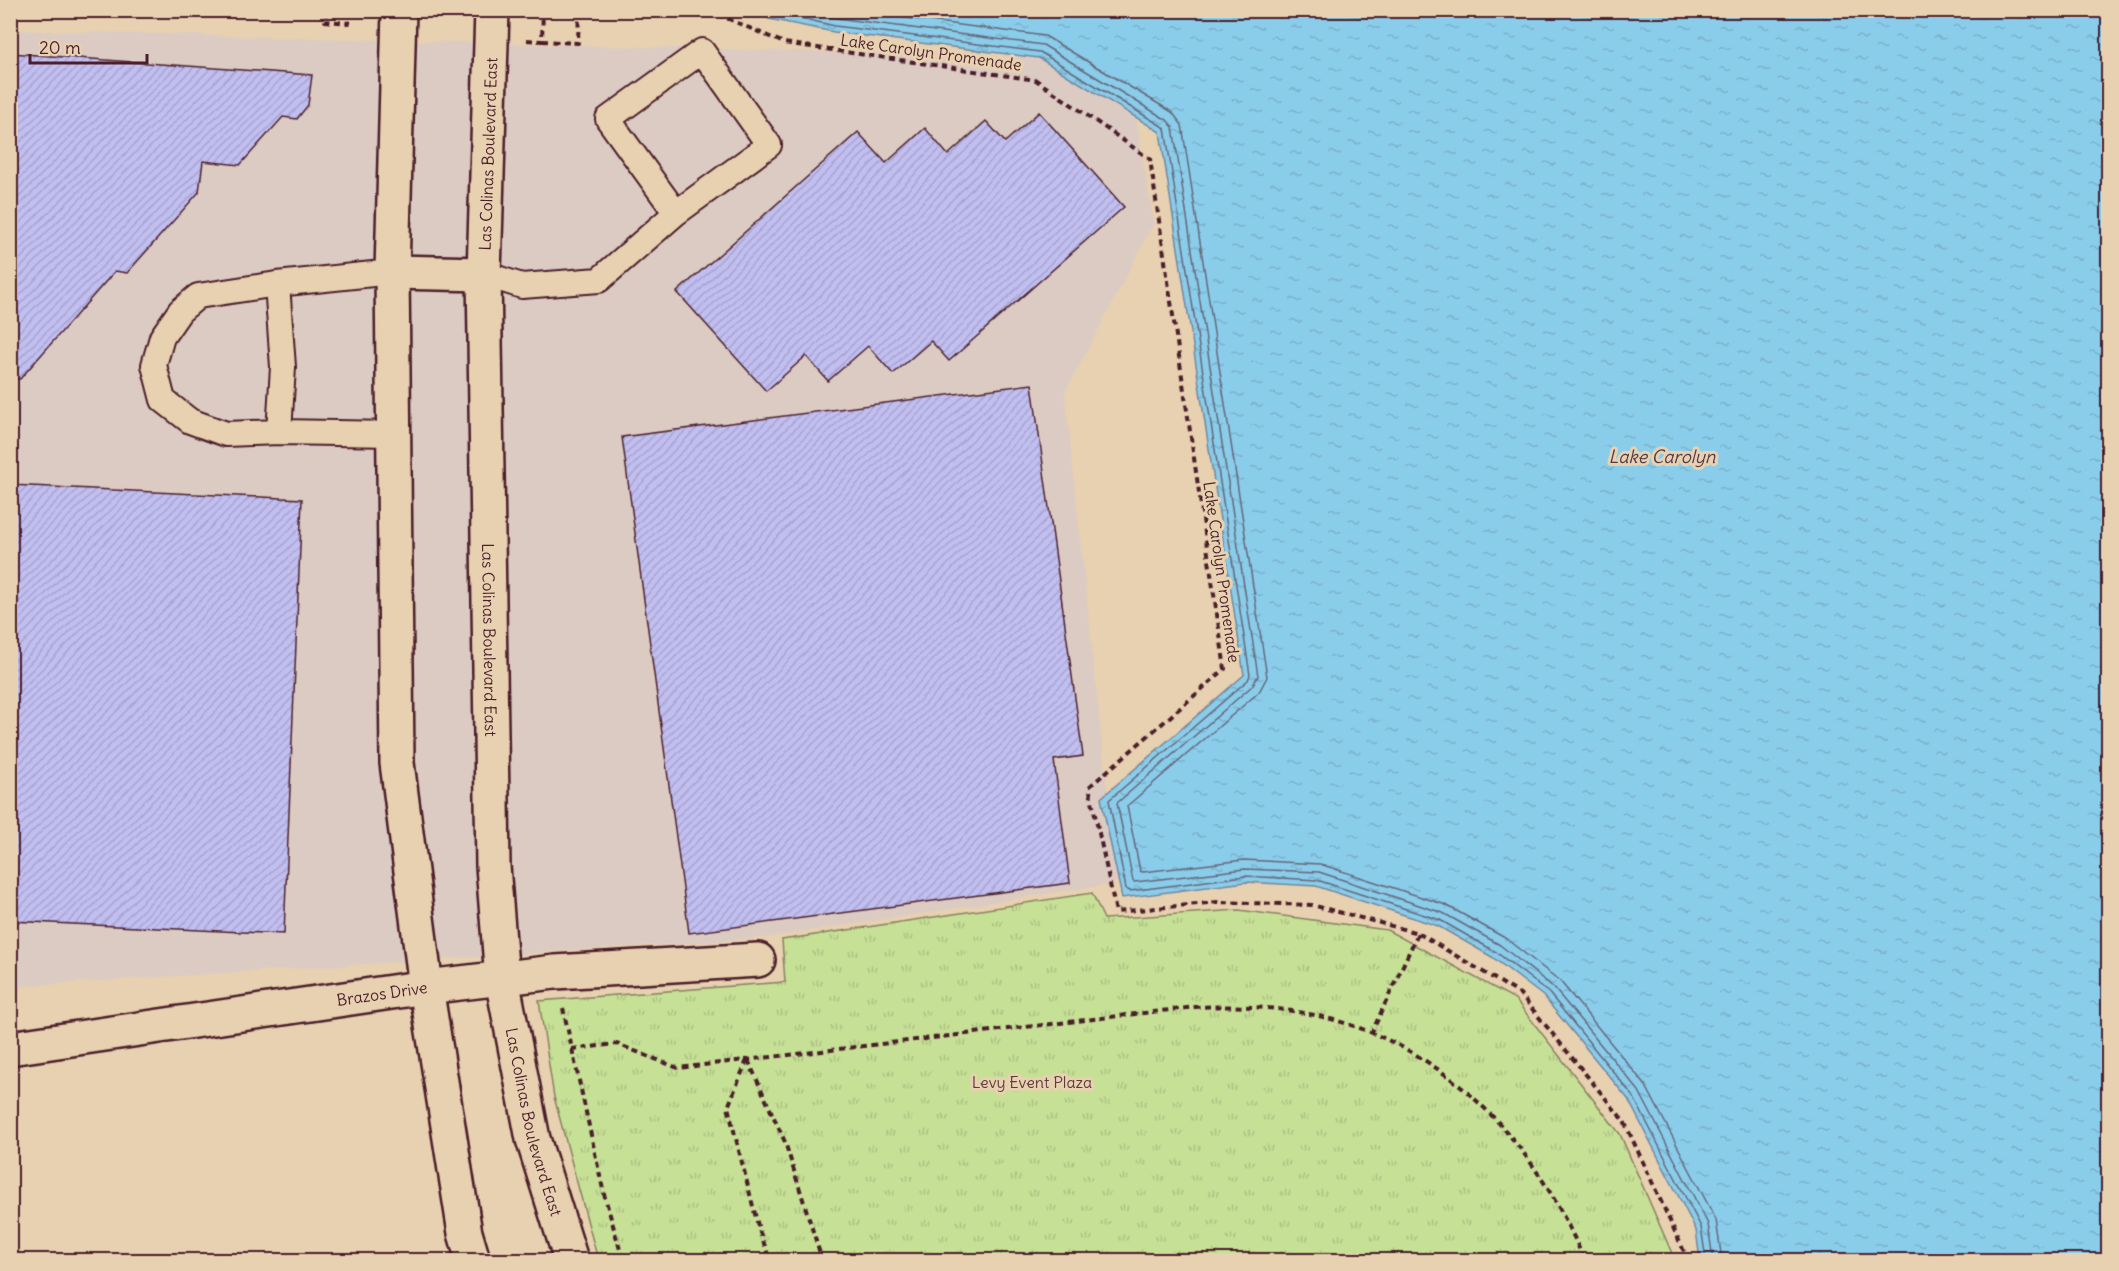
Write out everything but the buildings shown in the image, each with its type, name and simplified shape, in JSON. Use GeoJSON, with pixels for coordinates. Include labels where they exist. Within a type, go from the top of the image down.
{"type":"FeatureCollection","features":[{"type":"Feature","properties":{"kind":"main road","name":"Las Colinas Boulevard East"},"geometry":{"type":"LineString","coordinates":[[492,10],[484,274],[493,866],[502,978],[533,1139],[571,1260]]}},
{"type":"Feature","properties":{"kind":"main road"},"geometry":{"type":"LineString","coordinates":[[399,26],[392,272],[397,763],[426,987],[465,1233],[473,1260]]}},
{"type":"Feature","properties":{"kind":"main road"},"geometry":{"type":"LineString","coordinates":[[392,272],[484,274]]}},
{"type":"Feature","properties":{"kind":"main road","name":"Brazos Drive"},"geometry":{"type":"LineString","coordinates":[[10,1048],[502,978],[555,972],[758,960]]}},
{"type":"Feature","properties":{"kind":"lane"},"geometry":{"type":"LineString","coordinates":[[484,274],[522,286],[599,280],[676,213],[770,146],[702,51],[608,119],[676,213]]}},
{"type":"Feature","properties":{"kind":"lane"},"geometry":{"type":"LineString","coordinates":[[392,272],[198,296],[180,311],[162,337],[154,365],[163,399],[190,421],[226,434],[279,432],[393,434]]}},
{"type":"Feature","properties":{"kind":"lane"},"geometry":{"type":"LineString","coordinates":[[277,285],[284,367],[279,432]]}},
{"type":"Feature","properties":{"kind":"path"},"geometry":{"type":"LineString","coordinates":[[326,10],[325,21],[349,23],[350,10]]}},
{"type":"Feature","properties":{"kind":"path"},"geometry":{"type":"LineString","coordinates":[[542,41],[543,10]]}},
{"type":"Feature","properties":{"kind":"path","name":"Lake Carolyn Promenade"},"geometry":{"type":"LineString","coordinates":[[708,10],[784,44],[1036,80],[1150,159],[1225,669],[1089,787],[1116,912],[1218,902],[1312,905],[1418,933],[1520,994],[1624,1120],[1688,1260]]}},
{"type":"Feature","properties":{"kind":"path"},"geometry":{"type":"LineString","coordinates":[[523,40],[578,43],[579,12]]}},
{"type":"Feature","properties":{"kind":"path"},"geometry":{"type":"LineString","coordinates":[[1371,1034],[1418,933]]}},
{"type":"Feature","properties":{"kind":"path"},"geometry":{"type":"LineString","coordinates":[[555,972],[604,1194],[623,1260]]}},
{"type":"Feature","properties":{"kind":"path"},"geometry":{"type":"LineString","coordinates":[[572,1049],[617,1044],[678,1068],[1216,1007],[1237,1006],[1289,1011],[1320,1017],[1397,1045],[1433,1066],[1467,1090],[1498,1121],[1527,1156],[1552,1193],[1584,1260]]}},
{"type":"Feature","properties":{"kind":"path"},"geometry":{"type":"LineString","coordinates":[[748,1060],[728,1107],[759,1230],[770,1260]]}},
{"type":"Feature","properties":{"kind":"path"},"geometry":{"type":"LineString","coordinates":[[748,1060],[785,1142],[822,1260]]}},
{"type":"Feature","properties":{"kind":"shaded area"},"geometry":{"type":"Polygon","coordinates":[[[11,30],[1126,60],[1154,223],[1065,393],[1117,883],[764,938],[11,987],[11,30]]]}},
{"type":"Feature","properties":{"kind":"green space","name":"Levy Event Plaza"},"geometry":{"type":"Polygon","coordinates":[[[1092,893],[1104,919],[1239,910],[1387,930],[1515,999],[1620,1134],[1673,1260],[598,1260],[554,1097],[539,1001],[785,982],[782,940],[1092,893]]]}},
{"type":"Feature","properties":{"kind":"water","name":"Lake Carolyn"},"geometry":{"type":"Polygon","coordinates":[[[751,11],[2108,11],[2108,1260],[1700,1260],[1696,1230],[1628,1099],[1543,996],[1492,957],[1438,926],[1316,886],[1246,882],[1122,898],[1101,798],[1244,675],[1160,132],[1039,58],[834,32],[769,19],[751,11]]]}}]}
